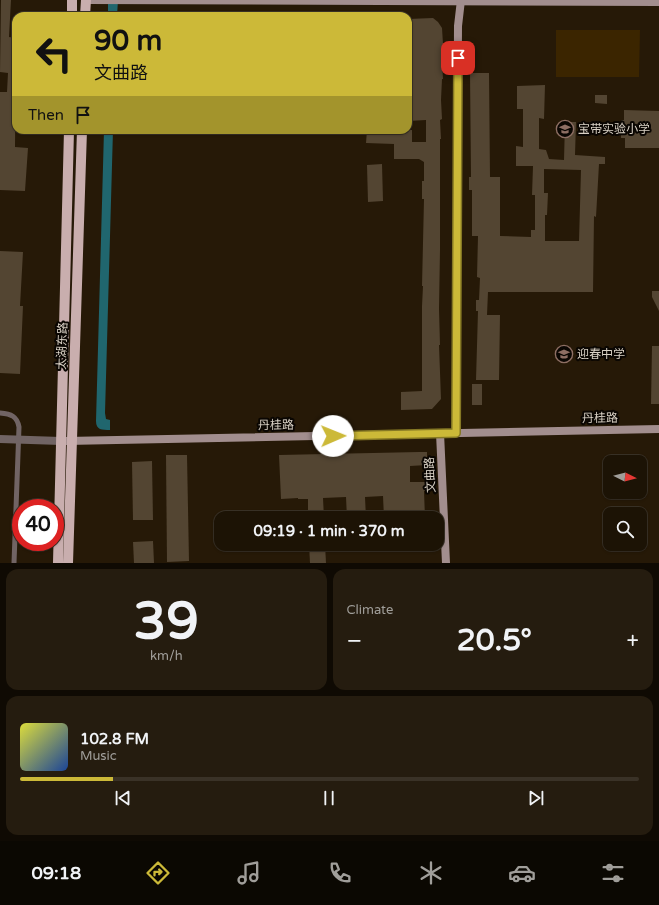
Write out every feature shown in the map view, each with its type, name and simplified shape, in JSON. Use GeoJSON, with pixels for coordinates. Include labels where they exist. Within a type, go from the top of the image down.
{"type":"FeatureCollection","features":[{"type":"Feature","properties":{"kind":"main road"},"geometry":{"type":"LineString","coordinates":[[72,0],[72,12]]}},
{"type":"Feature","properties":{"kind":"main road"},"geometry":{"type":"LineString","coordinates":[[85,12],[86,0]]}},
{"type":"Feature","properties":{"kind":"main road","name":"太湖东路"},"geometry":{"type":"LineString","coordinates":[[58,563],[69,134]]}},
{"type":"Feature","properties":{"kind":"main road","name":"太湖东路"},"geometry":{"type":"LineString","coordinates":[[68,563],[82,134]]}},
{"type":"Feature","properties":{"kind":"street"},"geometry":{"type":"LineString","coordinates":[[86,0],[659,2]]}},
{"type":"Feature","properties":{"kind":"street"},"geometry":{"type":"LineString","coordinates":[[456,433],[458,26],[461,1]]}},
{"type":"Feature","properties":{"kind":"street","name":"丹桂路"},"geometry":{"type":"LineString","coordinates":[[61,441],[659,429]]}},
{"type":"Feature","properties":{"kind":"street","name":"文曲路"},"geometry":{"type":"LineString","coordinates":[[440,434],[446,563]]}},
{"type":"Feature","properties":{"kind":"street"},"geometry":{"type":"LineString","coordinates":[[0,439],[61,441]]}},
{"type":"Feature","properties":{"kind":"lane"},"geometry":{"type":"LineString","coordinates":[[0,413],[11,414],[16,418],[19,427],[14,563]]}},
{"type":"Feature","properties":{"kind":"shaded area"},"geometry":{"type":"Polygon","coordinates":[[[556,30],[640,30],[639,77],[556,77],[556,30]]]}},
{"type":"Feature","properties":{"kind":"water"},"geometry":{"type":"Polygon","coordinates":[[[108,0],[118,0],[117,12],[108,12],[108,0]]]}},
{"type":"Feature","properties":{"kind":"water"},"geometry":{"type":"Polygon","coordinates":[[[104,134],[113,134],[105,413],[106,419],[110,420],[110,430],[102,430],[98,428],[96,421],[104,134]]]}},
{"type":"Feature","properties":{"kind":"building"},"geometry":{"type":"Polygon","coordinates":[[[1,0],[11,0],[9,37],[12,37],[12,134],[15,134],[15,147],[28,148],[25,191],[0,190],[0,92],[7,92],[8,73],[0,72],[1,0]]]}},
{"type":"Feature","properties":{"kind":"building"},"geometry":{"type":"Polygon","coordinates":[[[433,18],[442,28],[444,60],[442,60],[442,119],[440,120],[439,309],[441,399],[432,409],[401,410],[401,392],[422,391],[424,199],[422,199],[422,181],[424,181],[424,162],[419,159],[394,159],[394,144],[366,143],[367,134],[412,134],[412,142],[426,142],[426,120],[412,121],[412,19],[433,18]]]}},
{"type":"Feature","properties":{"kind":"building"},"geometry":{"type":"Polygon","coordinates":[[[470,73],[489,73],[490,177],[500,177],[500,236],[531,237],[531,230],[535,230],[535,195],[532,195],[533,166],[516,166],[516,146],[523,147],[523,109],[517,109],[517,86],[545,85],[544,119],[539,118],[539,149],[546,150],[549,159],[564,160],[565,122],[576,122],[575,155],[605,157],[605,164],[599,164],[596,217],[594,216],[593,292],[488,292],[487,315],[500,315],[499,380],[476,380],[478,311],[476,311],[476,300],[479,300],[480,278],[477,277],[478,236],[472,236],[472,190],[469,190],[469,177],[471,177],[470,73]],[[544,169],[544,193],[548,193],[547,215],[545,215],[545,241],[579,241],[581,170],[544,169]]]}},
{"type":"Feature","properties":{"kind":"building"},"geometry":{"type":"Polygon","coordinates":[[[595,95],[607,95],[607,104],[595,103],[595,95]]]}},
{"type":"Feature","properties":{"kind":"building"},"geometry":{"type":"Polygon","coordinates":[[[624,110],[659,111],[659,148],[625,148],[625,138],[621,138],[621,120],[624,120],[624,110]]]}},
{"type":"Feature","properties":{"kind":"building"},"geometry":{"type":"Polygon","coordinates":[[[382,164],[383,201],[368,202],[367,165],[382,164]]]}},
{"type":"Feature","properties":{"kind":"building"},"geometry":{"type":"Polygon","coordinates":[[[0,251],[23,252],[20,306],[23,306],[20,374],[0,373],[0,251]]]}},
{"type":"Feature","properties":{"kind":"building"},"geometry":{"type":"Polygon","coordinates":[[[652,291],[659,291],[659,311],[652,297],[652,291]]]}},
{"type":"Feature","properties":{"kind":"building"},"geometry":{"type":"Polygon","coordinates":[[[652,346],[659,346],[659,404],[651,404],[652,346]]]}},
{"type":"Feature","properties":{"kind":"building"},"geometry":{"type":"Polygon","coordinates":[[[472,384],[482,384],[482,405],[472,405],[472,384]]]}},
{"type":"Feature","properties":{"kind":"building"},"geometry":{"type":"Polygon","coordinates":[[[427,452],[427,465],[410,466],[410,482],[428,482],[428,491],[424,491],[425,511],[384,511],[383,496],[365,497],[366,511],[347,511],[346,497],[323,498],[324,511],[308,511],[308,499],[281,499],[279,455],[427,452]]]}},
{"type":"Feature","properties":{"kind":"building"},"geometry":{"type":"Polygon","coordinates":[[[166,455],[187,455],[189,561],[167,562],[166,455]]]}},
{"type":"Feature","properties":{"kind":"building"},"geometry":{"type":"Polygon","coordinates":[[[152,461],[153,520],[133,520],[132,462],[152,461]]]}},
{"type":"Feature","properties":{"kind":"building"},"geometry":{"type":"Polygon","coordinates":[[[153,541],[154,563],[134,563],[133,542],[153,541]]]}},
{"type":"Feature","properties":{"kind":"building"},"geometry":{"type":"Polygon","coordinates":[[[309,551],[325,551],[326,563],[310,563],[309,551]]]}},
{"type":"Feature","properties":{"kind":"place","name":"宝带实验小学"},"geometry":{"type":"Point","coordinates":[565,129]}},
{"type":"Feature","properties":{"kind":"place","name":"迎春中学"},"geometry":{"type":"Point","coordinates":[564,354]}},
{"type":"Feature","properties":{"kind":"route"},"geometry":{"type":"LineString","coordinates":[[333,436],[456,433],[458,58]]}}]}
